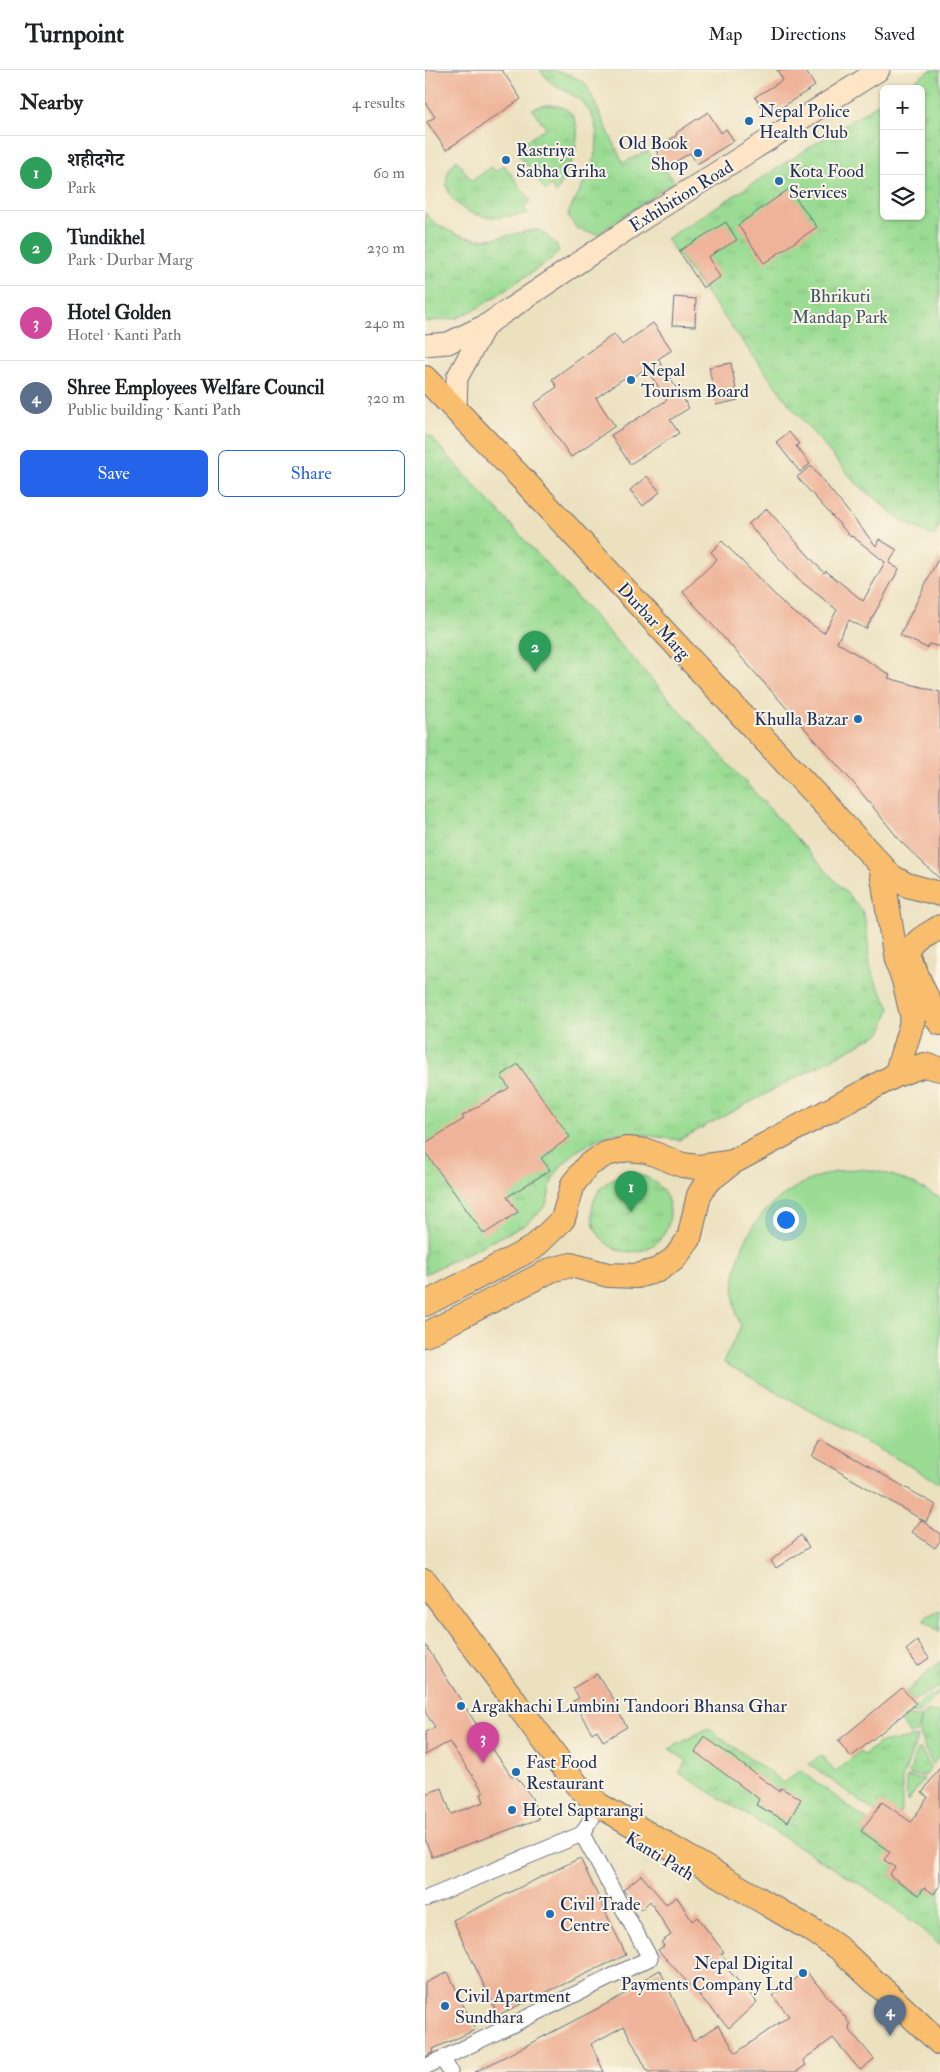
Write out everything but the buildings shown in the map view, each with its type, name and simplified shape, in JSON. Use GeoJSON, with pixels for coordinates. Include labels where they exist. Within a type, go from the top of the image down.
{"type":"FeatureCollection","features":[{"type":"Feature","properties":{"kind":"main road","name":"Exhibition Road"},"geometry":{"type":"LineString","coordinates":[[425,345],[447,343],[486,325],[646,217],[879,70]]}},
{"type":"Feature","properties":{"kind":"main road","name":"Exhibition Road"},"geometry":{"type":"LineString","coordinates":[[456,410],[457,378],[486,325]]}},
{"type":"Feature","properties":{"kind":"main road","name":"Durbar Marg"},"geometry":{"type":"LineString","coordinates":[[425,378],[892,877],[907,885],[940,894]]}},
{"type":"Feature","properties":{"kind":"main road"},"geometry":{"type":"LineString","coordinates":[[881,865],[896,960],[907,989],[913,1019],[896,1075]]}},
{"type":"Feature","properties":{"kind":"main road"},"geometry":{"type":"LineString","coordinates":[[940,927],[917,943],[912,950],[911,962],[940,1023]]}},
{"type":"Feature","properties":{"kind":"main road"},"geometry":{"type":"LineString","coordinates":[[425,1336],[551,1270],[571,1265],[608,1275],[637,1276],[658,1270],[674,1259],[689,1239],[699,1195],[707,1182],[733,1162],[896,1075],[924,1065],[940,1069]]}},
{"type":"Feature","properties":{"kind":"main road"},"geometry":{"type":"LineString","coordinates":[[425,1304],[539,1243],[563,1219],[573,1184],[588,1166],[606,1154],[627,1149],[647,1151],[682,1165],[698,1167],[733,1162]]}},
{"type":"Feature","properties":{"kind":"main road"},"geometry":{"type":"LineString","coordinates":[[425,1581],[577,1785],[587,1795],[599,1805],[815,1932],[840,1949],[940,2042]]}},
{"type":"Feature","properties":{"kind":"main road","name":"Kanti Path"},"geometry":{"type":"LineString","coordinates":[[425,1604],[568,1795],[587,1825],[673,1863],[797,1936],[827,1956],[940,2061]]}},
{"type":"Feature","properties":{"kind":"street"},"geometry":{"type":"LineString","coordinates":[[425,1898],[587,1825],[649,1958],[425,2067]]}},
{"type":"Feature","properties":{"kind":"street"},"geometry":{"type":"LineString","coordinates":[[443,2058],[450,2072]]}},
{"type":"Feature","properties":{"kind":"green space"},"geometry":{"type":"Polygon","coordinates":[[[540,70],[565,73],[586,84],[623,163],[647,151],[675,181],[598,234],[578,230],[568,213],[583,186],[594,156],[597,142],[596,127],[591,113],[580,100],[554,85],[540,70]]]}},
{"type":"Feature","properties":{"kind":"green space","name":"Bhrikuti Mandap Park"},"geometry":{"type":"Polygon","coordinates":[[[931,70],[940,70],[940,524],[934,536],[901,520],[855,482],[789,404],[666,239],[880,103],[880,220],[925,220],[925,85],[908,85],[931,70]]]}},
{"type":"Feature","properties":{"kind":"green space"},"geometry":{"type":"Polygon","coordinates":[[[544,105],[561,107],[571,114],[576,125],[577,138],[574,153],[563,182],[556,193],[551,186],[546,191],[517,153],[526,148],[523,143],[546,128],[532,109],[544,105]]]}},
{"type":"Feature","properties":{"kind":"green space"},"geometry":{"type":"Polygon","coordinates":[[[457,160],[472,181],[491,167],[495,171],[504,165],[531,201],[523,207],[528,213],[490,217],[477,215],[460,206],[449,193],[447,185],[447,176],[450,168],[457,160]]]}},
{"type":"Feature","properties":{"kind":"green space"},"geometry":{"type":"Polygon","coordinates":[[[425,212],[436,224],[444,229],[472,238],[488,239],[539,230],[556,244],[559,251],[549,261],[478,308],[457,318],[425,322],[425,212]]]}},
{"type":"Feature","properties":{"kind":"green space"},"geometry":{"type":"Polygon","coordinates":[[[428,434],[861,909],[866,924],[872,972],[890,1008],[882,1032],[679,1140],[634,1133],[615,1133],[597,1139],[577,1151],[561,1166],[552,1180],[547,1203],[525,1225],[425,1274],[425,436],[428,434]]]}},
{"type":"Feature","properties":{"kind":"green space"},"geometry":{"type":"Polygon","coordinates":[[[859,1169],[892,1175],[940,1198],[940,1483],[723,1362],[741,1326],[735,1308],[734,1296],[735,1277],[740,1254],[749,1234],[761,1216],[777,1200],[815,1178],[836,1172],[859,1169]]]}},
{"type":"Feature","properties":{"kind":"green space"},"geometry":{"type":"Polygon","coordinates":[[[623,1174],[639,1174],[653,1180],[664,1191],[670,1205],[670,1221],[664,1235],[653,1246],[639,1252],[623,1252],[609,1246],[598,1235],[592,1221],[592,1205],[598,1191],[609,1180],[623,1174]]]}},
{"type":"Feature","properties":{"kind":"green space"},"geometry":{"type":"Polygon","coordinates":[[[940,1610],[940,1632],[925,1621],[925,1617],[940,1610]]]}},
{"type":"Feature","properties":{"kind":"green space"},"geometry":{"type":"Polygon","coordinates":[[[940,1661],[940,1686],[913,1701],[906,1692],[940,1661]]]}},
{"type":"Feature","properties":{"kind":"green space"},"geometry":{"type":"Polygon","coordinates":[[[940,1692],[920,1713],[910,1713],[924,1699],[940,1692]]]}},
{"type":"Feature","properties":{"kind":"green space"},"geometry":{"type":"Polygon","coordinates":[[[928,1711],[940,1714],[940,1754],[933,1765],[923,1745],[919,1730],[922,1716],[928,1711]]]}},
{"type":"Feature","properties":{"kind":"green space"},"geometry":{"type":"Polygon","coordinates":[[[906,1716],[920,1717],[917,1733],[910,1734],[900,1721],[906,1716]]]}},
{"type":"Feature","properties":{"kind":"green space"},"geometry":{"type":"Polygon","coordinates":[[[708,1728],[784,1783],[800,1770],[868,1821],[862,1831],[890,1852],[895,1867],[889,1875],[918,1895],[924,1887],[934,1894],[940,1886],[940,1946],[915,1923],[871,1891],[679,1773],[687,1761],[669,1749],[708,1728]]]}},
{"type":"Feature","properties":{"kind":"green space"},"geometry":{"type":"Polygon","coordinates":[[[918,1737],[902,1779],[902,1810],[899,1815],[875,1812],[809,1764],[821,1755],[835,1772],[860,1751],[864,1755],[879,1743],[918,1737]]]}},
{"type":"Feature","properties":{"kind":"green space"},"geometry":{"type":"Polygon","coordinates":[[[921,1750],[931,1768],[925,1776],[910,1775],[909,1773],[917,1751],[921,1750]]]}},
{"type":"Feature","properties":{"kind":"green space"},"geometry":{"type":"Polygon","coordinates":[[[907,1777],[924,1779],[907,1802],[906,1780],[907,1777]]]}},
{"type":"Feature","properties":{"kind":"place","name":"Nepal Police Health Club"},"geometry":{"type":"Point","coordinates":[749,121]}},
{"type":"Feature","properties":{"kind":"place","name":"Old Book Shop"},"geometry":{"type":"Point","coordinates":[698,153]}},
{"type":"Feature","properties":{"kind":"place","name":"Rastriya Sabha Griha"},"geometry":{"type":"Point","coordinates":[506,160]}},
{"type":"Feature","properties":{"kind":"place","name":"Kota Food Services"},"geometry":{"type":"Point","coordinates":[779,181]}},
{"type":"Feature","properties":{"kind":"place","name":"Nepal Tourism Board"},"geometry":{"type":"Point","coordinates":[631,380]}},
{"type":"Feature","properties":{"kind":"place","name":"Tundikhel"},"geometry":{"type":"Point","coordinates":[535,672]}},
{"type":"Feature","properties":{"kind":"place","name":"Khulla Bazar"},"geometry":{"type":"Point","coordinates":[858,719]}},
{"type":"Feature","properties":{"kind":"place","name":"शहीदगेट"},"geometry":{"type":"Point","coordinates":[631,1212]}},
{"type":"Feature","properties":{"kind":"place","name":"Argakhachi Lumbini Tandoori Bhansa Ghar"},"geometry":{"type":"Point","coordinates":[461,1706]}},
{"type":"Feature","properties":{"kind":"place","name":"Hotel Golden"},"geometry":{"type":"Point","coordinates":[483,1763]}},
{"type":"Feature","properties":{"kind":"place","name":"Fast Food Restaurant"},"geometry":{"type":"Point","coordinates":[516,1772]}},
{"type":"Feature","properties":{"kind":"place","name":"Hotel Saptarangi"},"geometry":{"type":"Point","coordinates":[512,1810]}},
{"type":"Feature","properties":{"kind":"place","name":"Civil Trade Centre"},"geometry":{"type":"Point","coordinates":[550,1914]}},
{"type":"Feature","properties":{"kind":"place","name":"Nepal Digital Payments Company Ltd"},"geometry":{"type":"Point","coordinates":[803,1973]}},
{"type":"Feature","properties":{"kind":"place","name":"Civil Apartment Sundhara"},"geometry":{"type":"Point","coordinates":[445,2006]}},
{"type":"Feature","properties":{"kind":"place","name":"Shree Employees Welfare Council"},"geometry":{"type":"Point","coordinates":[890,2036]}}]}
